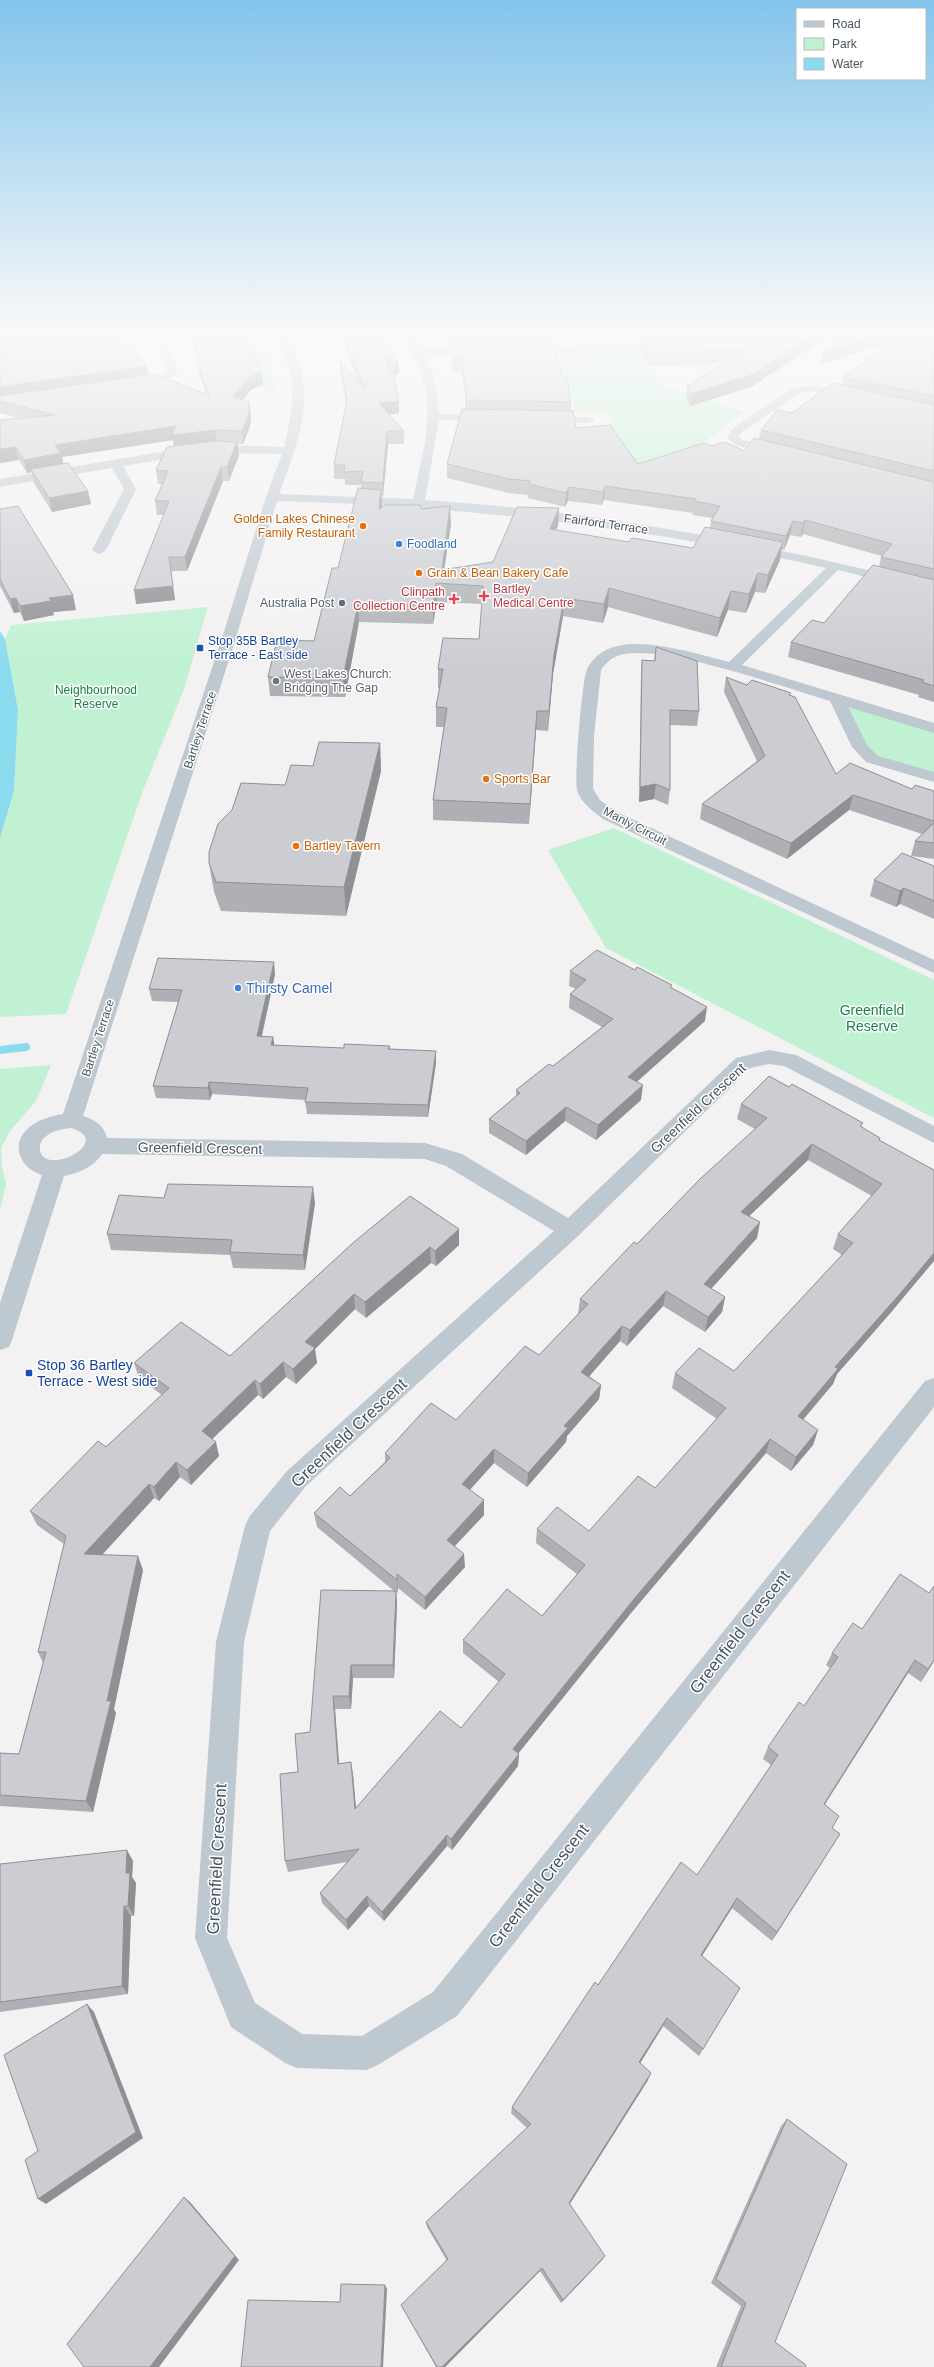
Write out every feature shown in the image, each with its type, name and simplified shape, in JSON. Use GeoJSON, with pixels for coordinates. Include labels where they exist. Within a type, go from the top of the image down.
{"type":"FeatureCollection","features":[{"type":"Feature","properties":{"kind":"street","name":"Bartley Terrace"},"geometry":{"type":"LineString","coordinates":[[71,1120],[228,641],[272,496],[290,446]]}},
{"type":"Feature","properties":{"kind":"street"},"geometry":{"type":"LineString","coordinates":[[418,503],[429,446]]}},
{"type":"Feature","properties":{"kind":"street"},"geometry":{"type":"LineString","coordinates":[[753,446],[791,456]]}},
{"type":"Feature","properties":{"kind":"street"},"geometry":{"type":"LineString","coordinates":[[0,483],[190,451],[217,449],[289,451]]}},
{"type":"Feature","properties":{"kind":"street"},"geometry":{"type":"LineString","coordinates":[[99,550],[130,490],[116,464]]}},
{"type":"Feature","properties":{"kind":"street","name":"Fairford Terrace"},"geometry":{"type":"LineString","coordinates":[[272,496],[418,503],[551,516],[688,535],[836,566],[934,590]]}},
{"type":"Feature","properties":{"kind":"street"},"geometry":{"type":"LineString","coordinates":[[732,667],[836,566]]}},
{"type":"Feature","properties":{"kind":"street","name":"Manly Circuit"},"geometry":{"type":"LineString","coordinates":[[934,728],[732,667],[655,649],[634,649],[614,652],[600,660],[594,670],[586,736],[585,789],[593,803],[609,815],[934,967]]}},
{"type":"Feature","properties":{"kind":"street"},"geometry":{"type":"LineString","coordinates":[[835,697],[860,747],[872,758],[934,777]]}},
{"type":"Feature","properties":{"kind":"street","name":"Greenfield Crescent"},"geometry":{"type":"LineString","coordinates":[[934,1135],[789,1060],[769,1057],[743,1063],[570,1230],[296,1479],[258,1526],[230,1642],[211,1938],[243,2015],[297,2051],[366,2053],[445,2004],[934,1388]]}},
{"type":"Feature","properties":{"kind":"street"},"geometry":{"type":"LineString","coordinates":[[71,1120],[81,1121],[92,1128],[97,1138],[96,1146],[84,1161],[73,1166],[55,1169],[40,1166],[33,1160],[29,1153],[29,1146],[32,1137],[49,1124],[71,1120]]}},
{"type":"Feature","properties":{"kind":"street","name":"Greenfield Crescent"},"geometry":{"type":"LineString","coordinates":[[96,1146],[425,1151],[454,1160],[570,1230]]}},
{"type":"Feature","properties":{"kind":"street"},"geometry":{"type":"LineString","coordinates":[[0,1340],[55,1169]]}},
{"type":"Feature","properties":{"kind":"green space"},"geometry":{"type":"Polygon","coordinates":[[[619,446],[699,446],[660,476],[638,472],[619,446]]]}},
{"type":"Feature","properties":{"kind":"green space","name":"Neighbourhood Reserve"},"geometry":{"type":"Polygon","coordinates":[[[208,607],[184,689],[142,793],[66,1014],[0,1017],[0,838],[14,791],[18,710],[5,639],[11,625],[208,607]]]}},
{"type":"Feature","properties":{"kind":"green space"},"geometry":{"type":"Polygon","coordinates":[[[835,697],[934,728],[934,777],[872,759],[835,697]]]}},
{"type":"Feature","properties":{"kind":"green space","name":"Greenfield Reserve"},"geometry":{"type":"Polygon","coordinates":[[[614,828],[934,980],[934,1118],[606,948],[548,850],[614,828]]]}},
{"type":"Feature","properties":{"kind":"green space"},"geometry":{"type":"Polygon","coordinates":[[[51,1065],[36,1101],[10,1131],[1,1148],[2,1167],[6,1184],[0,1210],[0,1069],[51,1065]]]}},
{"type":"Feature","properties":{"kind":"water"},"geometry":{"type":"Polygon","coordinates":[[[0,631],[5,639],[18,710],[14,791],[0,838],[0,631]]]}},
{"type":"Feature","properties":{"kind":"building"},"geometry":{"type":"Polygon","coordinates":[[[0,446],[56,446],[61,453],[24,460],[16,447],[0,449],[0,446]]]}},
{"type":"Feature","properties":{"kind":"building"},"geometry":{"type":"Polygon","coordinates":[[[235,446],[227,467],[221,467],[185,557],[169,557],[173,586],[134,590],[169,501],[155,501],[168,471],[156,470],[167,447],[235,446]]]}},
{"type":"Feature","properties":{"kind":"building"},"geometry":{"type":"Polygon","coordinates":[[[338,446],[386,446],[383,483],[361,482],[363,471],[344,472],[345,465],[334,465],[338,446]]]}},
{"type":"Feature","properties":{"kind":"building"},"geometry":{"type":"Polygon","coordinates":[[[452,446],[625,446],[638,464],[693,446],[734,446],[744,451],[747,446],[789,446],[934,482],[934,569],[881,557],[892,544],[805,520],[803,523],[793,521],[786,536],[711,521],[720,506],[694,501],[696,499],[605,486],[603,492],[569,487],[566,493],[529,484],[530,481],[509,479],[447,464],[452,446]]]}},
{"type":"Feature","properties":{"kind":"building"},"geometry":{"type":"Polygon","coordinates":[[[830,446],[934,446],[934,471],[830,446]]]}},
{"type":"Feature","properties":{"kind":"building"},"geometry":{"type":"Polygon","coordinates":[[[68,463],[88,491],[49,498],[31,469],[68,463]]]}},
{"type":"Feature","properties":{"kind":"building"},"geometry":{"type":"Polygon","coordinates":[[[358,488],[381,490],[379,509],[386,505],[420,505],[421,509],[450,506],[442,570],[493,562],[517,507],[559,508],[550,529],[629,542],[632,538],[693,548],[705,527],[783,542],[768,575],[758,573],[749,594],[731,591],[720,618],[609,588],[604,604],[564,598],[554,655],[549,711],[537,711],[530,804],[433,800],[447,708],[436,707],[443,669],[438,669],[443,638],[479,639],[483,586],[436,583],[433,605],[358,604],[343,678],[268,677],[276,644],[279,644],[280,640],[314,641],[332,568],[338,568],[358,488]]]}},
{"type":"Feature","properties":{"kind":"building"},"geometry":{"type":"Polygon","coordinates":[[[18,506],[73,595],[49,598],[51,601],[20,606],[16,598],[10,599],[0,579],[0,509],[18,506]]]}},
{"type":"Feature","properties":{"kind":"building"},"geometry":{"type":"Polygon","coordinates":[[[873,565],[934,580],[934,686],[922,682],[924,680],[791,642],[812,620],[824,623],[873,565]]]}},
{"type":"Feature","properties":{"kind":"building"},"geometry":{"type":"Polygon","coordinates":[[[656,647],[697,661],[699,711],[670,710],[670,790],[656,784],[640,787],[642,660],[655,661],[656,647]]]}},
{"type":"Feature","properties":{"kind":"building"},"geometry":{"type":"Polygon","coordinates":[[[726,677],[747,685],[752,680],[791,693],[789,695],[795,697],[836,774],[850,763],[912,789],[915,785],[934,791],[934,821],[853,795],[791,843],[702,804],[765,756],[726,677]]]}},
{"type":"Feature","properties":{"kind":"building","name":"Bartley Tavern"},"geometry":{"type":"Polygon","coordinates":[[[319,742],[380,743],[344,887],[216,882],[209,863],[209,852],[218,824],[232,810],[241,783],[285,785],[291,765],[313,766],[319,742]]]}},
{"type":"Feature","properties":{"kind":"building"},"geometry":{"type":"Polygon","coordinates":[[[934,823],[934,843],[915,841],[934,823]]]}},
{"type":"Feature","properties":{"kind":"building"},"geometry":{"type":"Polygon","coordinates":[[[902,853],[934,866],[934,901],[904,888],[900,891],[874,880],[902,853]]]}},
{"type":"Feature","properties":{"kind":"building"},"geometry":{"type":"Polygon","coordinates":[[[597,950],[635,970],[637,967],[672,985],[670,987],[707,1007],[628,1077],[643,1085],[598,1125],[566,1107],[526,1141],[489,1119],[520,1093],[516,1090],[549,1064],[553,1066],[613,1019],[570,994],[586,980],[570,971],[597,950]]]}},
{"type":"Feature","properties":{"kind":"building"},"geometry":{"type":"Polygon","coordinates":[[[158,958],[274,962],[257,1036],[273,1037],[271,1045],[344,1048],[344,1044],[390,1046],[388,1049],[436,1051],[428,1105],[305,1102],[308,1088],[209,1082],[208,1088],[153,1086],[182,990],[149,989],[158,958]]]}},
{"type":"Feature","properties":{"kind":"building"},"geometry":{"type":"Polygon","coordinates":[[[769,1076],[789,1087],[792,1084],[863,1123],[860,1126],[880,1138],[879,1140],[934,1170],[934,1253],[835,1367],[838,1369],[798,1416],[818,1430],[796,1457],[770,1439],[634,1599],[513,1749],[519,1754],[451,1839],[447,1835],[382,1912],[367,1896],[346,1920],[320,1893],[359,1849],[285,1861],[280,1774],[298,1772],[295,1734],[310,1732],[321,1590],[396,1591],[393,1665],[351,1665],[349,1696],[333,1696],[338,1764],[351,1762],[355,1809],[440,1711],[461,1728],[505,1674],[463,1640],[507,1589],[542,1616],[585,1565],[537,1529],[557,1507],[589,1531],[638,1476],[655,1488],[726,1408],[675,1373],[699,1348],[734,1371],[853,1243],[838,1234],[882,1184],[812,1144],[741,1212],[760,1222],[704,1284],[725,1297],[708,1317],[666,1291],[630,1330],[622,1326],[581,1372],[601,1385],[564,1426],[568,1428],[528,1473],[494,1449],[462,1484],[484,1500],[447,1540],[464,1554],[425,1597],[397,1574],[397,1580],[314,1513],[340,1487],[350,1496],[390,1458],[385,1453],[431,1403],[456,1420],[525,1346],[539,1355],[588,1304],[580,1299],[634,1242],[637,1244],[700,1179],[767,1118],[741,1104],[769,1076]]]}},
{"type":"Feature","properties":{"kind":"building"},"geometry":{"type":"Polygon","coordinates":[[[168,1184],[313,1187],[303,1255],[230,1252],[232,1240],[107,1234],[119,1195],[164,1198],[168,1184]]]}},
{"type":"Feature","properties":{"kind":"building"},"geometry":{"type":"Polygon","coordinates":[[[410,1196],[459,1229],[435,1251],[430,1247],[365,1302],[354,1294],[305,1342],[315,1348],[293,1369],[283,1362],[260,1384],[255,1380],[202,1431],[216,1442],[187,1470],[176,1462],[154,1487],[149,1484],[84,1554],[138,1556],[107,1701],[111,1701],[86,1801],[0,1795],[0,1753],[19,1754],[46,1652],[38,1652],[66,1536],[30,1511],[98,1441],[106,1447],[169,1388],[134,1363],[181,1322],[230,1356],[354,1242],[410,1196]]]}},
{"type":"Feature","properties":{"kind":"building"},"geometry":{"type":"Polygon","coordinates":[[[900,1574],[929,1593],[934,1586],[934,1660],[928,1669],[915,1660],[824,1804],[839,1816],[832,1828],[840,1834],[777,1932],[737,1898],[701,1955],[740,1988],[703,2049],[667,2018],[639,2062],[651,2073],[569,2203],[605,2256],[563,2300],[542,2268],[442,2367],[437,2367],[401,2305],[448,2259],[426,2222],[531,2124],[512,2107],[595,1982],[598,1985],[681,1862],[697,1875],[778,1755],[768,1747],[799,1702],[804,1706],[838,1657],[832,1653],[853,1623],[862,1629],[900,1574]]]}},
{"type":"Feature","properties":{"kind":"building"},"geometry":{"type":"Polygon","coordinates":[[[127,1850],[126,1873],[130,1873],[128,1906],[124,1906],[122,1986],[0,2002],[0,1864],[127,1850]]]}},
{"type":"Feature","properties":{"kind":"building"},"geometry":{"type":"Polygon","coordinates":[[[87,2004],[136,2132],[38,2199],[25,2160],[38,2151],[4,2055],[87,2004]]]}},
{"type":"Feature","properties":{"kind":"building"},"geometry":{"type":"Polygon","coordinates":[[[787,2119],[847,2164],[775,2342],[806,2365],[805,2367],[721,2367],[746,2303],[716,2279],[787,2119]]]}},
{"type":"Feature","properties":{"kind":"building"},"geometry":{"type":"Polygon","coordinates":[[[184,2197],[235,2256],[150,2367],[84,2367],[67,2344],[184,2197]]]}},
{"type":"Feature","properties":{"kind":"building"},"geometry":{"type":"Polygon","coordinates":[[[341,2284],[385,2285],[381,2367],[241,2367],[248,2300],[340,2302],[341,2284]]]}},
{"type":"Feature","properties":{"kind":"waterway"},"geometry":{"type":"LineString","coordinates":[[0,1050],[26,1047]]}},
{"type":"Feature","properties":{"kind":"place","name":"Golden Lakes Chinese Family Restaurant"},"geometry":{"type":"Point","coordinates":[363,526]}},
{"type":"Feature","properties":{"kind":"place","name":"Foodland"},"geometry":{"type":"Point","coordinates":[399,544]}},
{"type":"Feature","properties":{"kind":"place","name":"Grain & Bean Bakery Cafe"},"geometry":{"type":"Point","coordinates":[419,573]}},
{"type":"Feature","properties":{"kind":"place","name":"Bartley Medical Centre"},"geometry":{"type":"Point","coordinates":[484,596]}},
{"type":"Feature","properties":{"kind":"place","name":"Clinpath Collection Centre"},"geometry":{"type":"Point","coordinates":[454,599]}},
{"type":"Feature","properties":{"kind":"place","name":"Australia Post"},"geometry":{"type":"Point","coordinates":[342,603]}},
{"type":"Feature","properties":{"kind":"place","name":"Stop 35B Bartley Terrace - East side"},"geometry":{"type":"Point","coordinates":[200,648]}},
{"type":"Feature","properties":{"kind":"place","name":"West Lakes Church: Bridging The Gap"},"geometry":{"type":"Point","coordinates":[276,681]}},
{"type":"Feature","properties":{"kind":"place","name":"Sports Bar"},"geometry":{"type":"Point","coordinates":[486,779]}},
{"type":"Feature","properties":{"kind":"place","name":"Bartley Tavern"},"geometry":{"type":"Point","coordinates":[296,846]}},
{"type":"Feature","properties":{"kind":"place","name":"Thirsty Camel"},"geometry":{"type":"Point","coordinates":[238,988]}},
{"type":"Feature","properties":{"kind":"place","name":"Stop 36 Bartley Terrace - West side"},"geometry":{"type":"Point","coordinates":[29,1373]}}]}
